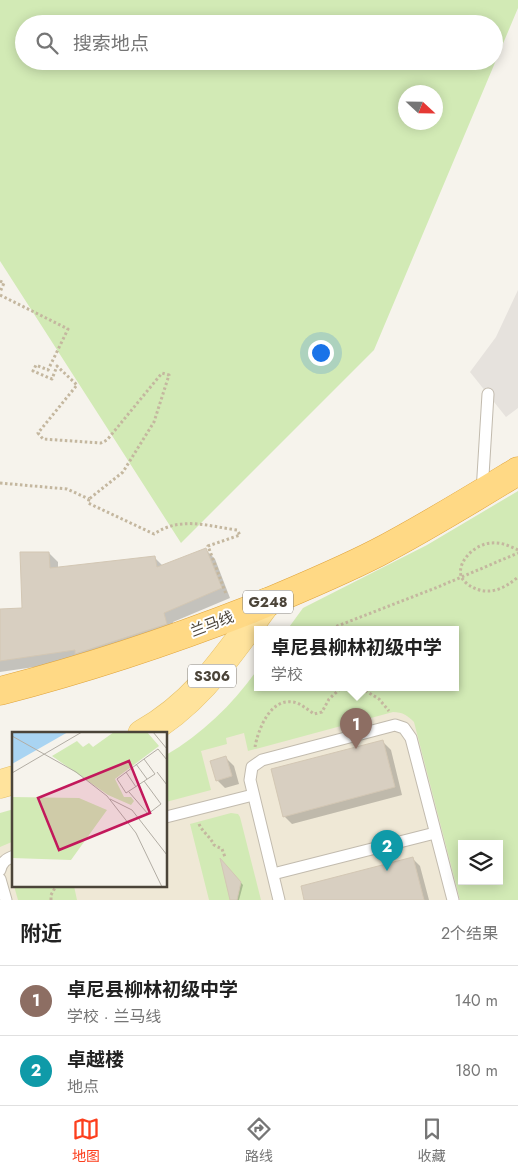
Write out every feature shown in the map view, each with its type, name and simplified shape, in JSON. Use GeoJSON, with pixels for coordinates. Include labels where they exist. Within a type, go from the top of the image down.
{"type":"FeatureCollection","features":[{"type":"Feature","properties":{"kind":"highway","name":"兰马线"},"geometry":{"type":"LineString","coordinates":[[0,691],[63,675],[183,636],[267,602],[377,553],[482,493],[518,470]]}},
{"type":"Feature","properties":{"kind":"main road","name":"S306"},"geometry":{"type":"LineString","coordinates":[[145,732],[161,723],[189,701],[210,679],[267,602]]}},
{"type":"Feature","properties":{"kind":"lane"},"geometry":{"type":"LineString","coordinates":[[482,493],[488,394]]}},
{"type":"Feature","properties":{"kind":"lane"},"geometry":{"type":"LineString","coordinates":[[279,900],[253,795],[250,773],[252,767],[256,762],[262,760],[395,725],[404,728],[411,738],[453,900]]}},
{"type":"Feature","properties":{"kind":"lane"},"geometry":{"type":"LineString","coordinates":[[168,817],[253,795]]}},
{"type":"Feature","properties":{"kind":"lane"},"geometry":{"type":"LineString","coordinates":[[273,874],[435,833]]}},
{"type":"Feature","properties":{"kind":"lane"},"geometry":{"type":"LineString","coordinates":[[0,870],[1,865],[6,859],[12,857]]}},
{"type":"Feature","properties":{"kind":"lane"},"geometry":{"type":"LineString","coordinates":[[0,879],[6,900]]}},
{"type":"Feature","properties":{"kind":"path"},"geometry":{"type":"LineString","coordinates":[[0,281],[4,282],[0,294],[68,329],[48,370],[36,365],[33,371],[52,379],[57,366],[77,385],[38,433],[43,439],[101,443],[107,440],[162,373],[169,375],[154,422],[123,472],[89,499],[88,504],[154,534],[166,526],[183,522],[237,530],[240,536],[208,546],[233,616]]}},
{"type":"Feature","properties":{"kind":"path"},"geometry":{"type":"LineString","coordinates":[[0,484],[66,489],[89,499]]}},
{"type":"Feature","properties":{"kind":"path"},"geometry":{"type":"LineString","coordinates":[[518,551],[498,543],[486,543],[474,549],[465,559],[461,570],[461,577],[470,586],[489,592],[502,588],[518,577]]}},
{"type":"Feature","properties":{"kind":"path"},"geometry":{"type":"LineString","coordinates":[[337,626],[461,577],[518,551]]}},
{"type":"Feature","properties":{"kind":"path"},"geometry":{"type":"LineString","coordinates":[[256,762],[254,754],[259,732],[265,719],[274,708],[281,703],[294,702],[314,714],[322,712],[329,699],[338,691]]}},
{"type":"Feature","properties":{"kind":"path"},"geometry":{"type":"LineString","coordinates":[[365,691],[383,703],[393,716],[395,725]]}},
{"type":"Feature","properties":{"kind":"path"},"geometry":{"type":"LineString","coordinates":[[196,810],[204,833],[211,838],[214,845],[222,850],[225,857]]}},
{"type":"Feature","properties":{"kind":"path"},"geometry":{"type":"LineString","coordinates":[[51,900],[51,895],[55,888]]}},
{"type":"Feature","properties":{"kind":"shaded area"},"geometry":{"type":"Polygon","coordinates":[[[518,290],[518,408],[506,417],[470,372],[496,337],[518,290]]]}},
{"type":"Feature","properties":{"kind":"shaded area"},"geometry":{"type":"Polygon","coordinates":[[[440,691],[456,691],[500,840],[458,840],[458,885],[503,885],[503,850],[518,900],[0,900],[0,824],[12,821],[12,888],[168,888],[168,780],[214,735],[440,691]]]}},
{"type":"Feature","properties":{"kind":"green space"},"geometry":{"type":"Polygon","coordinates":[[[0,0],[518,0],[518,8],[503,44],[503,15],[15,15],[15,70],[492,70],[374,350],[181,543],[0,261],[0,0]]]}},
{"type":"Feature","properties":{"kind":"green space"},"geometry":{"type":"Polygon","coordinates":[[[518,491],[518,900],[460,900],[414,722],[400,713],[393,712],[248,751],[244,733],[226,738],[227,744],[201,751],[211,790],[168,801],[168,754],[192,738],[216,717],[238,695],[254,674],[254,691],[459,691],[459,626],[290,626],[303,608],[427,545],[518,491]]]}},
{"type":"Feature","properties":{"kind":"green space"},"geometry":{"type":"Polygon","coordinates":[[[12,810],[12,842],[0,847],[0,813],[12,810]]]}},
{"type":"Feature","properties":{"kind":"green space"},"geometry":{"type":"Polygon","coordinates":[[[231,813],[238,814],[240,817],[261,900],[209,900],[190,824],[231,813]]]}},
{"type":"Feature","properties":{"kind":"green space"},"geometry":{"type":"Polygon","coordinates":[[[15,888],[74,888],[77,900],[18,900],[15,888]]]}},
{"type":"Feature","properties":{"kind":"building"},"geometry":{"type":"Polygon","coordinates":[[[206,548],[222,588],[164,613],[167,624],[75,654],[75,650],[0,661],[0,609],[22,608],[20,552],[49,552],[50,568],[155,556],[157,567],[206,548]]]}},
{"type":"Feature","properties":{"kind":"building"},"geometry":{"type":"Polygon","coordinates":[[[383,740],[395,787],[283,817],[271,769],[383,740]]]}},
{"type":"Feature","properties":{"kind":"building"},"geometry":{"type":"Polygon","coordinates":[[[226,756],[232,776],[216,781],[210,761],[226,756]]]}},
{"type":"Feature","properties":{"kind":"building"},"geometry":{"type":"Polygon","coordinates":[[[413,857],[424,900],[304,900],[301,886],[413,857]]]}},
{"type":"Feature","properties":{"kind":"building"},"geometry":{"type":"Polygon","coordinates":[[[220,858],[241,882],[237,900],[230,900],[220,858]]]}},
{"type":"Feature","properties":{"kind":"place","name":"卓尼县柳林初级中学"},"geometry":{"type":"Point","coordinates":[356,749]}},
{"type":"Feature","properties":{"kind":"place","name":"卓越楼"},"geometry":{"type":"Point","coordinates":[387,871]}}]}
